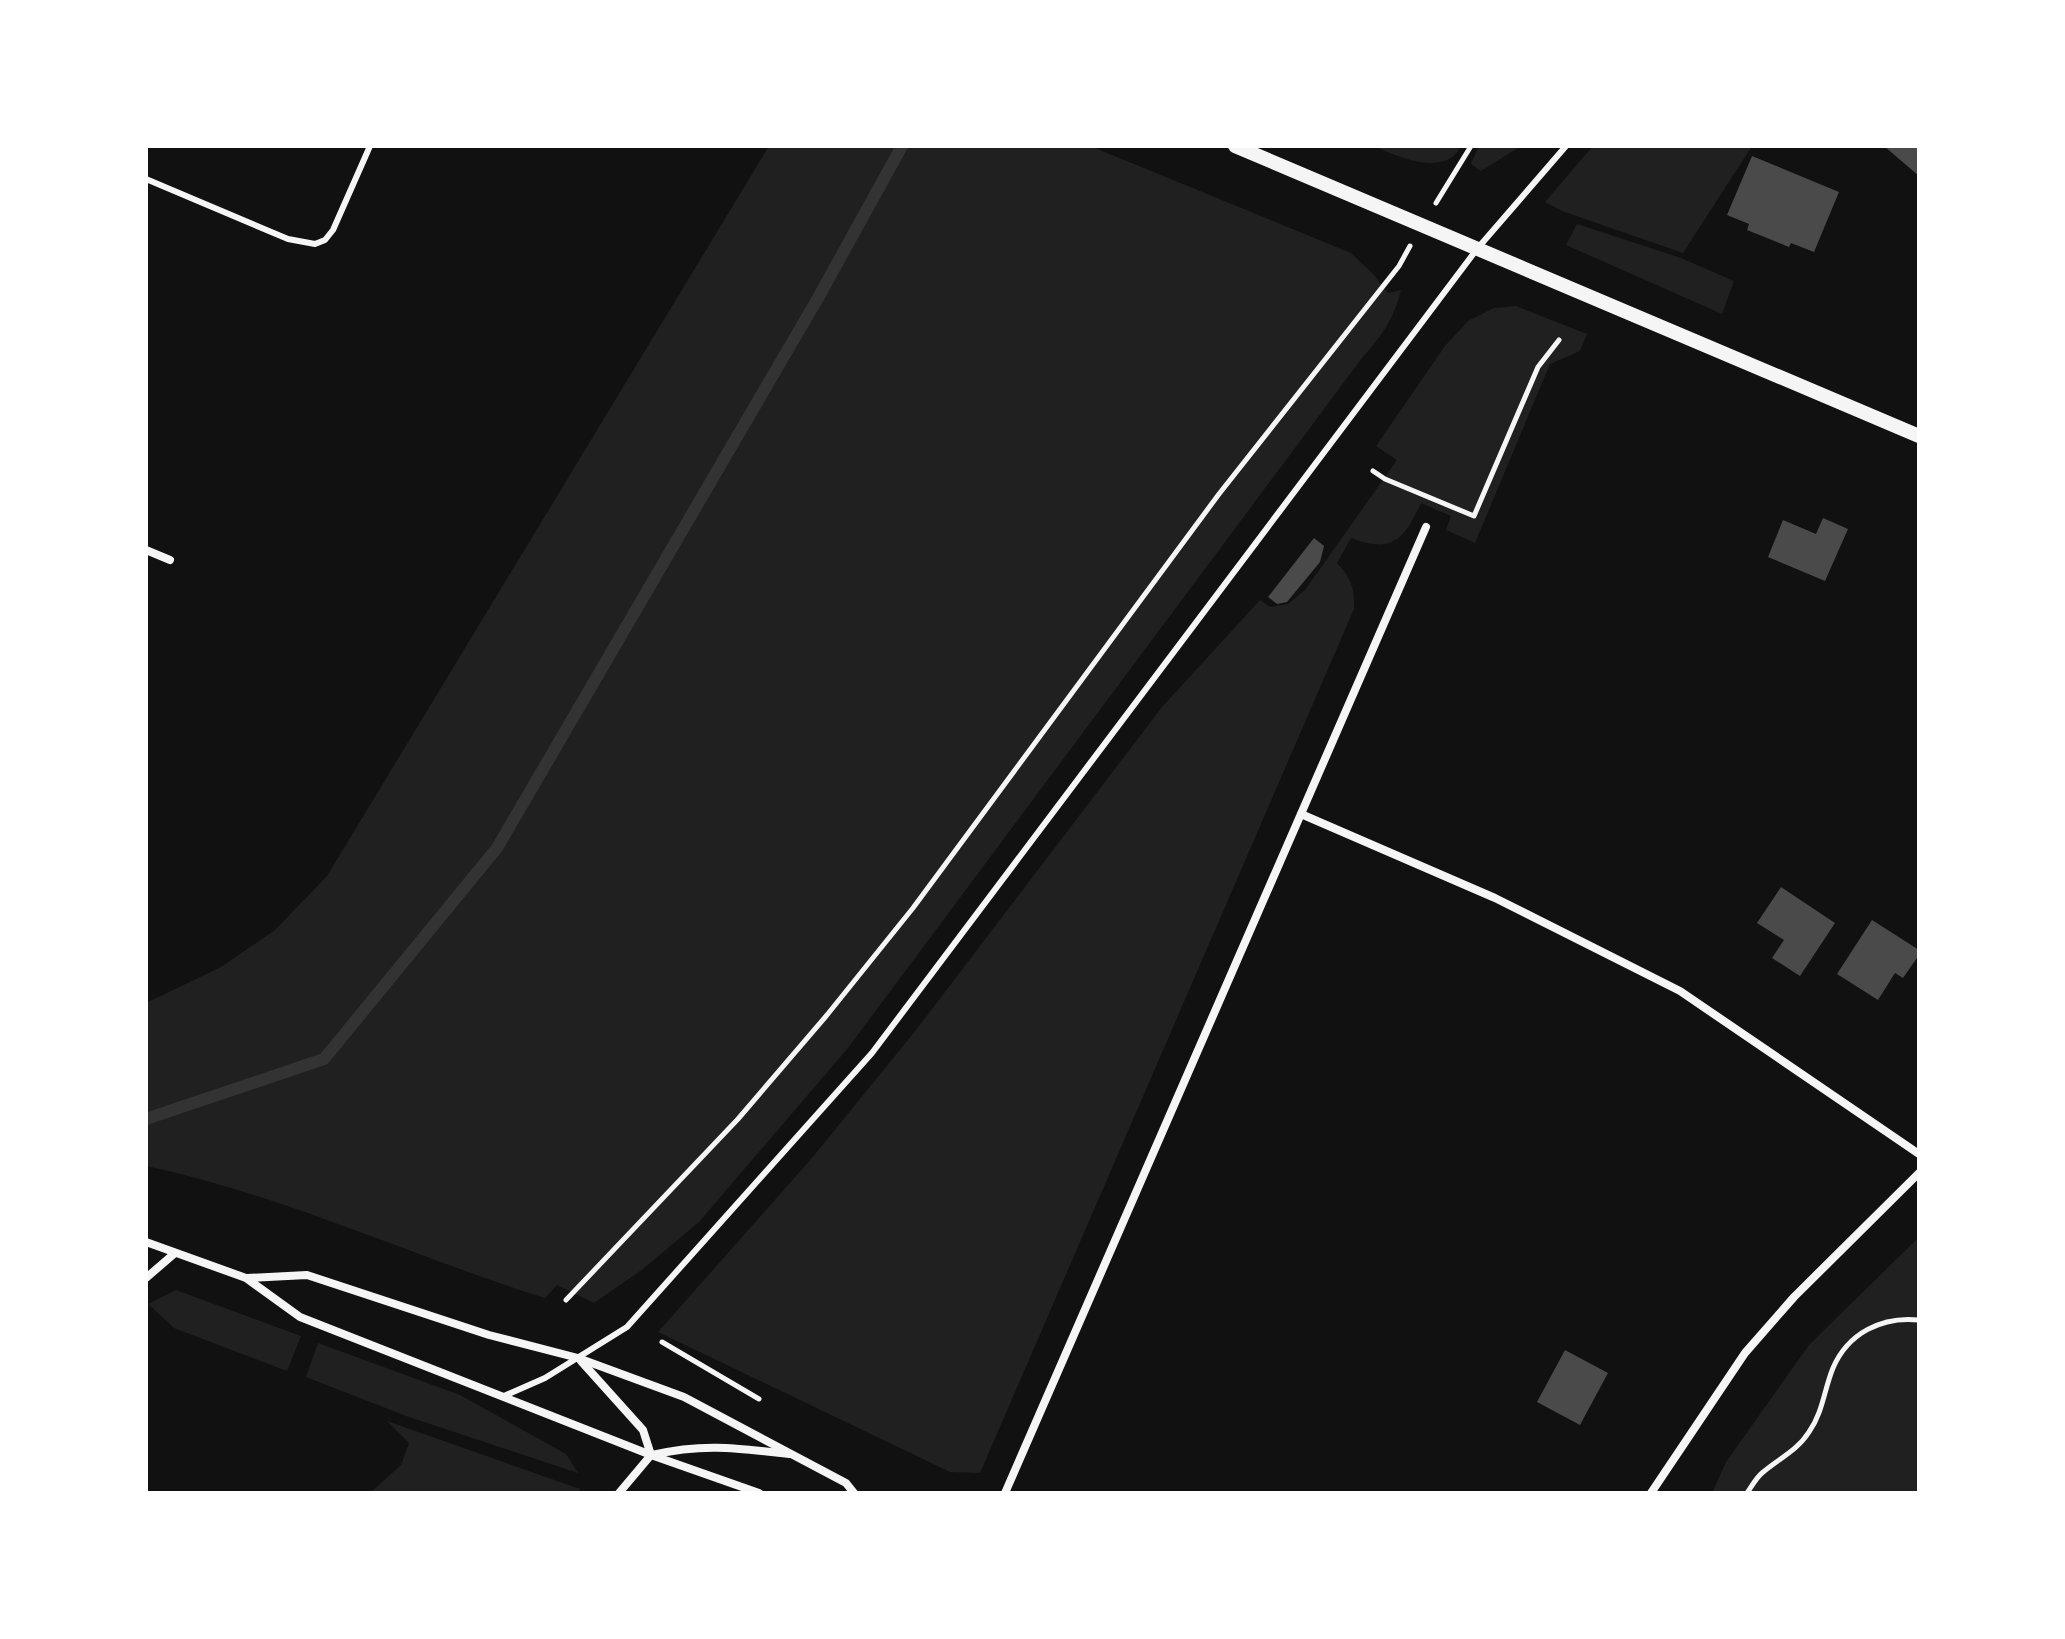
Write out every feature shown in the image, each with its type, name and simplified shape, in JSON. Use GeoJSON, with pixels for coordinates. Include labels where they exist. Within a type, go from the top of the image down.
{"type":"FeatureCollection","features":[{"type":"Feature","properties":{"kind":"street"},"geometry":{"type":"LineString","coordinates":[[1235,146],[1919,436]]}},
{"type":"Feature","properties":{"kind":"street"},"geometry":{"type":"LineString","coordinates":[[1005,1493],[1426,527]]}},
{"type":"Feature","properties":{"kind":"street"},"geometry":{"type":"LineString","coordinates":[[146,550],[170,560]]}},
{"type":"Feature","properties":{"kind":"street"},"geometry":{"type":"LineString","coordinates":[[1301,814],[1495,898],[1680,991],[1919,1154]]}},
{"type":"Feature","properties":{"kind":"street"},"geometry":{"type":"LineString","coordinates":[[1651,1493],[1745,1353],[1794,1297],[1919,1173]]}},
{"type":"Feature","properties":{"kind":"street"},"geometry":{"type":"LineString","coordinates":[[146,1242],[246,1278],[300,1317],[651,1455],[759,1493]]}},
{"type":"Feature","properties":{"kind":"street"},"geometry":{"type":"LineString","coordinates":[[146,1278],[175,1253]]}},
{"type":"Feature","properties":{"kind":"street"},"geometry":{"type":"LineString","coordinates":[[246,1278],[307,1275],[489,1335],[578,1358],[684,1397],[846,1483],[854,1493]]}},
{"type":"Feature","properties":{"kind":"street"},"geometry":{"type":"LineString","coordinates":[[578,1358],[643,1430],[651,1455]]}},
{"type":"Feature","properties":{"kind":"street"},"geometry":{"type":"LineString","coordinates":[[619,1493],[651,1455],[686,1447],[721,1446],[793,1455]]}},
{"type":"Feature","properties":{"kind":"lane"},"geometry":{"type":"LineString","coordinates":[[146,179],[288,239],[315,244],[325,240],[333,230],[370,146]]}},
{"type":"Feature","properties":{"kind":"lane"},"geometry":{"type":"LineString","coordinates":[[504,1396],[545,1378],[627,1327],[872,1053],[1477,249],[1566,146]]}},
{"type":"Feature","properties":{"kind":"path"},"geometry":{"type":"LineString","coordinates":[[1448,183],[1471,146]]}},
{"type":"Feature","properties":{"kind":"path"},"geometry":{"type":"LineString","coordinates":[[566,1300],[738,1119],[827,1015],[913,908],[1219,494],[1399,266]]}},
{"type":"Feature","properties":{"kind":"path"},"geometry":{"type":"LineString","coordinates":[[1373,471],[1385,479],[1474,516],[1538,367],[1559,340]]}},
{"type":"Feature","properties":{"kind":"path"},"geometry":{"type":"LineString","coordinates":[[1747,1493],[1760,1474],[1795,1449],[1810,1432],[1823,1407],[1833,1369],[1846,1345],[1865,1330],[1883,1322],[1903,1318],[1919,1320]]}},
{"type":"Feature","properties":{"kind":"path"},"geometry":{"type":"LineString","coordinates":[[662,1342],[759,1399]]}},
{"type":"Feature","properties":{"kind":"shaded area"},"geometry":{"type":"Polygon","coordinates":[[[769,146],[1090,146],[1351,253],[1388,293],[1401,290],[1391,319],[1381,335],[848,1048],[699,1222],[643,1269],[594,1303],[557,1285],[545,1298],[297,1209],[197,1178],[146,1166],[146,1003],[221,967],[275,930],[327,876],[769,146]]]}},
{"type":"Feature","properties":{"kind":"shaded area"},"geometry":{"type":"Polygon","coordinates":[[[1374,146],[1461,146],[1454,156],[1433,163],[1408,159],[1374,146]]]}},
{"type":"Feature","properties":{"kind":"shaded area"},"geometry":{"type":"Polygon","coordinates":[[[1479,146],[1521,146],[1481,171],[1471,164],[1479,146]]]}},
{"type":"Feature","properties":{"kind":"shaded area"},"geometry":{"type":"Polygon","coordinates":[[[1593,146],[1752,146],[1683,253],[1562,211],[1545,202],[1593,146]]]}},
{"type":"Feature","properties":{"kind":"shaded area"},"geometry":{"type":"Polygon","coordinates":[[[1577,224],[1681,258],[1734,281],[1722,314],[1566,245],[1577,224]]]}},
{"type":"Feature","properties":{"kind":"shaded area"},"geometry":{"type":"Polygon","coordinates":[[[1516,306],[1587,334],[1580,351],[1550,364],[1475,543],[1446,530],[1451,516],[1421,503],[1409,526],[1395,540],[1377,544],[1351,538],[1337,563],[1351,584],[1354,609],[980,1473],[950,1472],[658,1332],[812,1158],[916,1030],[1162,707],[1260,600],[1270,607],[1288,604],[1305,590],[1397,460],[1376,446],[1445,346],[1468,321],[1494,308],[1516,306]]]}},
{"type":"Feature","properties":{"kind":"shaded area"},"geometry":{"type":"Polygon","coordinates":[[[1919,1237],[1919,1493],[1712,1493],[1726,1462],[1809,1345],[1919,1237]]]}},
{"type":"Feature","properties":{"kind":"shaded area"},"geometry":{"type":"Polygon","coordinates":[[[176,1290],[301,1336],[287,1371],[174,1328],[148,1304],[176,1290]]]}},
{"type":"Feature","properties":{"kind":"shaded area"},"geometry":{"type":"Polygon","coordinates":[[[318,1343],[460,1395],[566,1454],[578,1473],[406,1416],[306,1377],[318,1343]]]}},
{"type":"Feature","properties":{"kind":"shaded area"},"geometry":{"type":"Polygon","coordinates":[[[387,1421],[580,1489],[579,1493],[370,1493],[401,1465],[409,1443],[387,1421]]]}},
{"type":"Feature","properties":{"kind":"building"},"geometry":{"type":"Polygon","coordinates":[[[1884,146],[1919,146],[1919,176],[1884,146]]]}},
{"type":"Feature","properties":{"kind":"building"},"geometry":{"type":"Polygon","coordinates":[[[1752,156],[1839,192],[1814,252],[1791,243],[1789,247],[1747,230],[1749,224],[1727,215],[1752,156]]]}},
{"type":"Feature","properties":{"kind":"building"},"geometry":{"type":"Polygon","coordinates":[[[1823,518],[1848,529],[1825,581],[1768,557],[1783,520],[1816,534],[1823,518]]]}},
{"type":"Feature","properties":{"kind":"building"},"geometry":{"type":"Polygon","coordinates":[[[1314,538],[1324,546],[1320,562],[1287,602],[1277,604],[1268,597],[1314,538]]]}},
{"type":"Feature","properties":{"kind":"building"},"geometry":{"type":"Polygon","coordinates":[[[1781,887],[1835,923],[1800,976],[1772,958],[1784,940],[1757,923],[1781,887]]]}},
{"type":"Feature","properties":{"kind":"building"},"geometry":{"type":"Polygon","coordinates":[[[1872,920],[1919,950],[1919,955],[1903,978],[1895,973],[1878,1000],[1837,974],[1872,920]]]}},
{"type":"Feature","properties":{"kind":"building"},"geometry":{"type":"Polygon","coordinates":[[[1565,1350],[1608,1373],[1580,1425],[1537,1402],[1565,1350]]]}},
{"type":"Feature","properties":{"kind":"waterway"},"geometry":{"type":"LineString","coordinates":[[146,1119],[324,1059],[497,848],[818,298],[902,146]]}}]}
